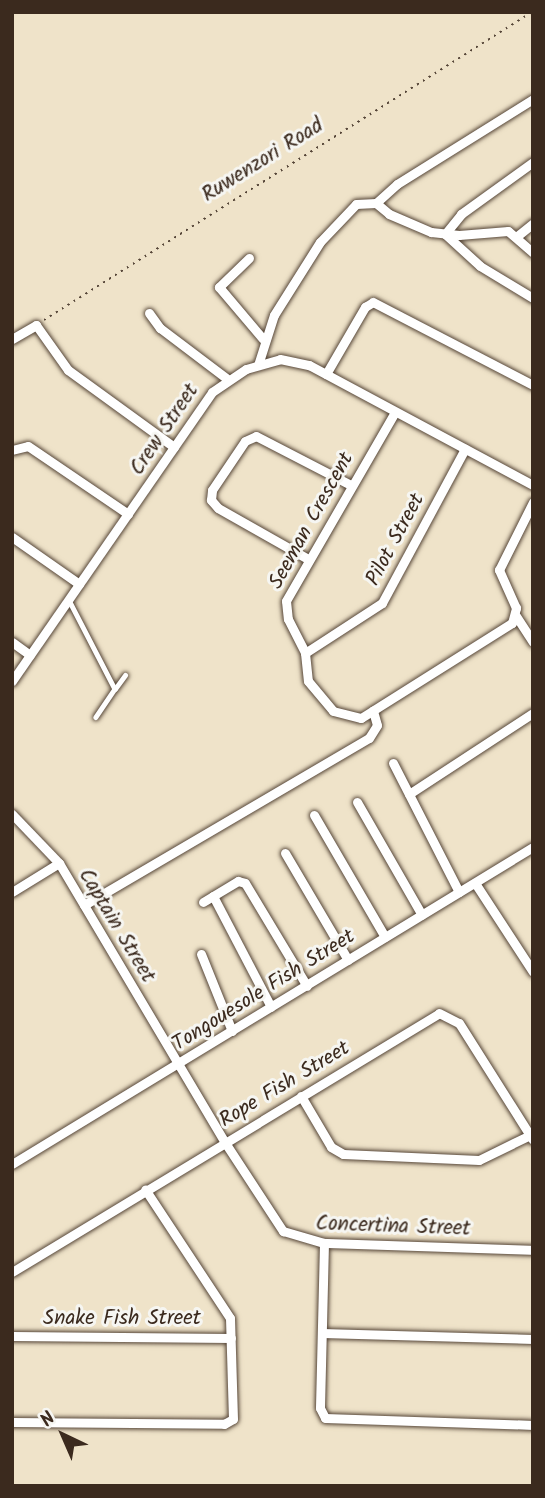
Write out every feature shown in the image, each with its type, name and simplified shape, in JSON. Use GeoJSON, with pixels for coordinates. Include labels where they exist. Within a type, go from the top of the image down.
{"type":"FeatureCollection","features":[{"type":"Feature","properties":{"kind":"street"},"geometry":{"type":"LineString","coordinates":[[376,203],[397,184],[533,99]]}},
{"type":"Feature","properties":{"kind":"street"},"geometry":{"type":"LineString","coordinates":[[445,234],[460,214],[533,162]]}},
{"type":"Feature","properties":{"kind":"street"},"geometry":{"type":"LineString","coordinates":[[258,365],[263,339],[337,221],[356,204],[376,203],[415,228],[445,234],[503,230],[516,237],[533,254]]}},
{"type":"Feature","properties":{"kind":"street"},"geometry":{"type":"LineString","coordinates":[[516,237],[533,223]]}},
{"type":"Feature","properties":{"kind":"street"},"geometry":{"type":"LineString","coordinates":[[445,234],[480,266],[533,298]]}},
{"type":"Feature","properties":{"kind":"street"},"geometry":{"type":"LineString","coordinates":[[249,258],[219,286],[263,339]]}},
{"type":"Feature","properties":{"kind":"street"},"geometry":{"type":"LineString","coordinates":[[327,374],[365,307],[373,302],[533,385]]}},
{"type":"Feature","properties":{"kind":"street"},"geometry":{"type":"LineString","coordinates":[[149,313],[160,328],[226,378]]}},
{"type":"Feature","properties":{"kind":"street"},"geometry":{"type":"LineString","coordinates":[[12,339],[36,325],[68,370],[174,447]]}},
{"type":"Feature","properties":{"kind":"street","name":"Crew Street"},"geometry":{"type":"LineString","coordinates":[[12,681],[174,447],[226,378],[258,365],[292,360],[327,374],[533,485]]}},
{"type":"Feature","properties":{"kind":"street","name":"Seeman Crescent"},"geometry":{"type":"LineString","coordinates":[[395,412],[349,484],[286,601],[288,619],[305,653],[308,681],[333,711],[356,719],[373,711],[516,612]]}},
{"type":"Feature","properties":{"kind":"street"},"geometry":{"type":"LineString","coordinates":[[308,559],[218,508],[211,500],[212,490],[245,441],[254,436],[349,484]]}},
{"type":"Feature","properties":{"kind":"street"},"geometry":{"type":"LineString","coordinates":[[12,450],[30,447],[128,514]]}},
{"type":"Feature","properties":{"kind":"street","name":"Pilot Street"},"geometry":{"type":"LineString","coordinates":[[305,653],[382,603],[465,449]]}},
{"type":"Feature","properties":{"kind":"street"},"geometry":{"type":"LineString","coordinates":[[533,502],[499,570],[516,612],[533,642]]}},
{"type":"Feature","properties":{"kind":"street"},"geometry":{"type":"LineString","coordinates":[[12,537],[79,584]]}},
{"type":"Feature","properties":{"kind":"street"},"geometry":{"type":"LineString","coordinates":[[12,642],[30,655]]}},
{"type":"Feature","properties":{"kind":"street"},"geometry":{"type":"LineString","coordinates":[[84,905],[369,737],[377,725],[373,711]]}},
{"type":"Feature","properties":{"kind":"street"},"geometry":{"type":"LineString","coordinates":[[409,794],[533,713]]}},
{"type":"Feature","properties":{"kind":"street"},"geometry":{"type":"LineString","coordinates":[[393,763],[459,892]]}},
{"type":"Feature","properties":{"kind":"street"},"geometry":{"type":"LineString","coordinates":[[357,802],[422,915]]}},
{"type":"Feature","properties":{"kind":"street","name":"Captain Street"},"geometry":{"type":"LineString","coordinates":[[12,814],[59,863],[178,1065]]}},
{"type":"Feature","properties":{"kind":"street"},"geometry":{"type":"LineString","coordinates":[[314,815],[385,937]]}},
{"type":"Feature","properties":{"kind":"street","name":"Tongouesole Fish Street"},"geometry":{"type":"LineString","coordinates":[[12,1164],[533,847]]}},
{"type":"Feature","properties":{"kind":"street"},"geometry":{"type":"LineString","coordinates":[[285,853],[348,960]]}},
{"type":"Feature","properties":{"kind":"street"},"geometry":{"type":"LineString","coordinates":[[12,892],[59,863]]}},
{"type":"Feature","properties":{"kind":"street"},"geometry":{"type":"LineString","coordinates":[[203,902],[238,881],[244,883],[307,985]]}},
{"type":"Feature","properties":{"kind":"street"},"geometry":{"type":"LineString","coordinates":[[475,883],[529,958],[533,972]]}},
{"type":"Feature","properties":{"kind":"street"},"geometry":{"type":"LineString","coordinates":[[213,896],[271,1007]]}},
{"type":"Feature","properties":{"kind":"street"},"geometry":{"type":"LineString","coordinates":[[201,954],[232,1031]]}},
{"type":"Feature","properties":{"kind":"street","name":"Rope Fish Street"},"geometry":{"type":"LineString","coordinates":[[12,1272],[439,1013],[446,1014],[459,1023],[531,1137]]}},
{"type":"Feature","properties":{"kind":"street","name":"Concertina Street"},"geometry":{"type":"LineString","coordinates":[[178,1065],[278,1226],[296,1238],[324,1243],[533,1250]]}},
{"type":"Feature","properties":{"kind":"street"},"geometry":{"type":"LineString","coordinates":[[301,1096],[328,1143],[343,1154],[479,1160],[531,1137]]}},
{"type":"Feature","properties":{"kind":"street"},"geometry":{"type":"LineString","coordinates":[[12,1422],[229,1422],[235,1413],[227,1311],[145,1189]]}},
{"type":"Feature","properties":{"kind":"street"},"geometry":{"type":"LineString","coordinates":[[324,1243],[320,1408],[328,1419],[533,1426]]}},
{"type":"Feature","properties":{"kind":"street"},"geometry":{"type":"LineString","coordinates":[[322,1333],[533,1339]]}},
{"type":"Feature","properties":{"kind":"street","name":"Snake Fish Street"},"geometry":{"type":"LineString","coordinates":[[12,1336],[231,1338]]}},
{"type":"Feature","properties":{"kind":"lane"},"geometry":{"type":"LineString","coordinates":[[69,599],[115,689]]}},
{"type":"Feature","properties":{"kind":"lane"},"geometry":{"type":"LineString","coordinates":[[96,717],[125,675]]}},
{"type":"Feature","properties":{"kind":"path","name":"Ruwenzori Road"},"geometry":{"type":"LineString","coordinates":[[36,325],[532,12]]}}]}
